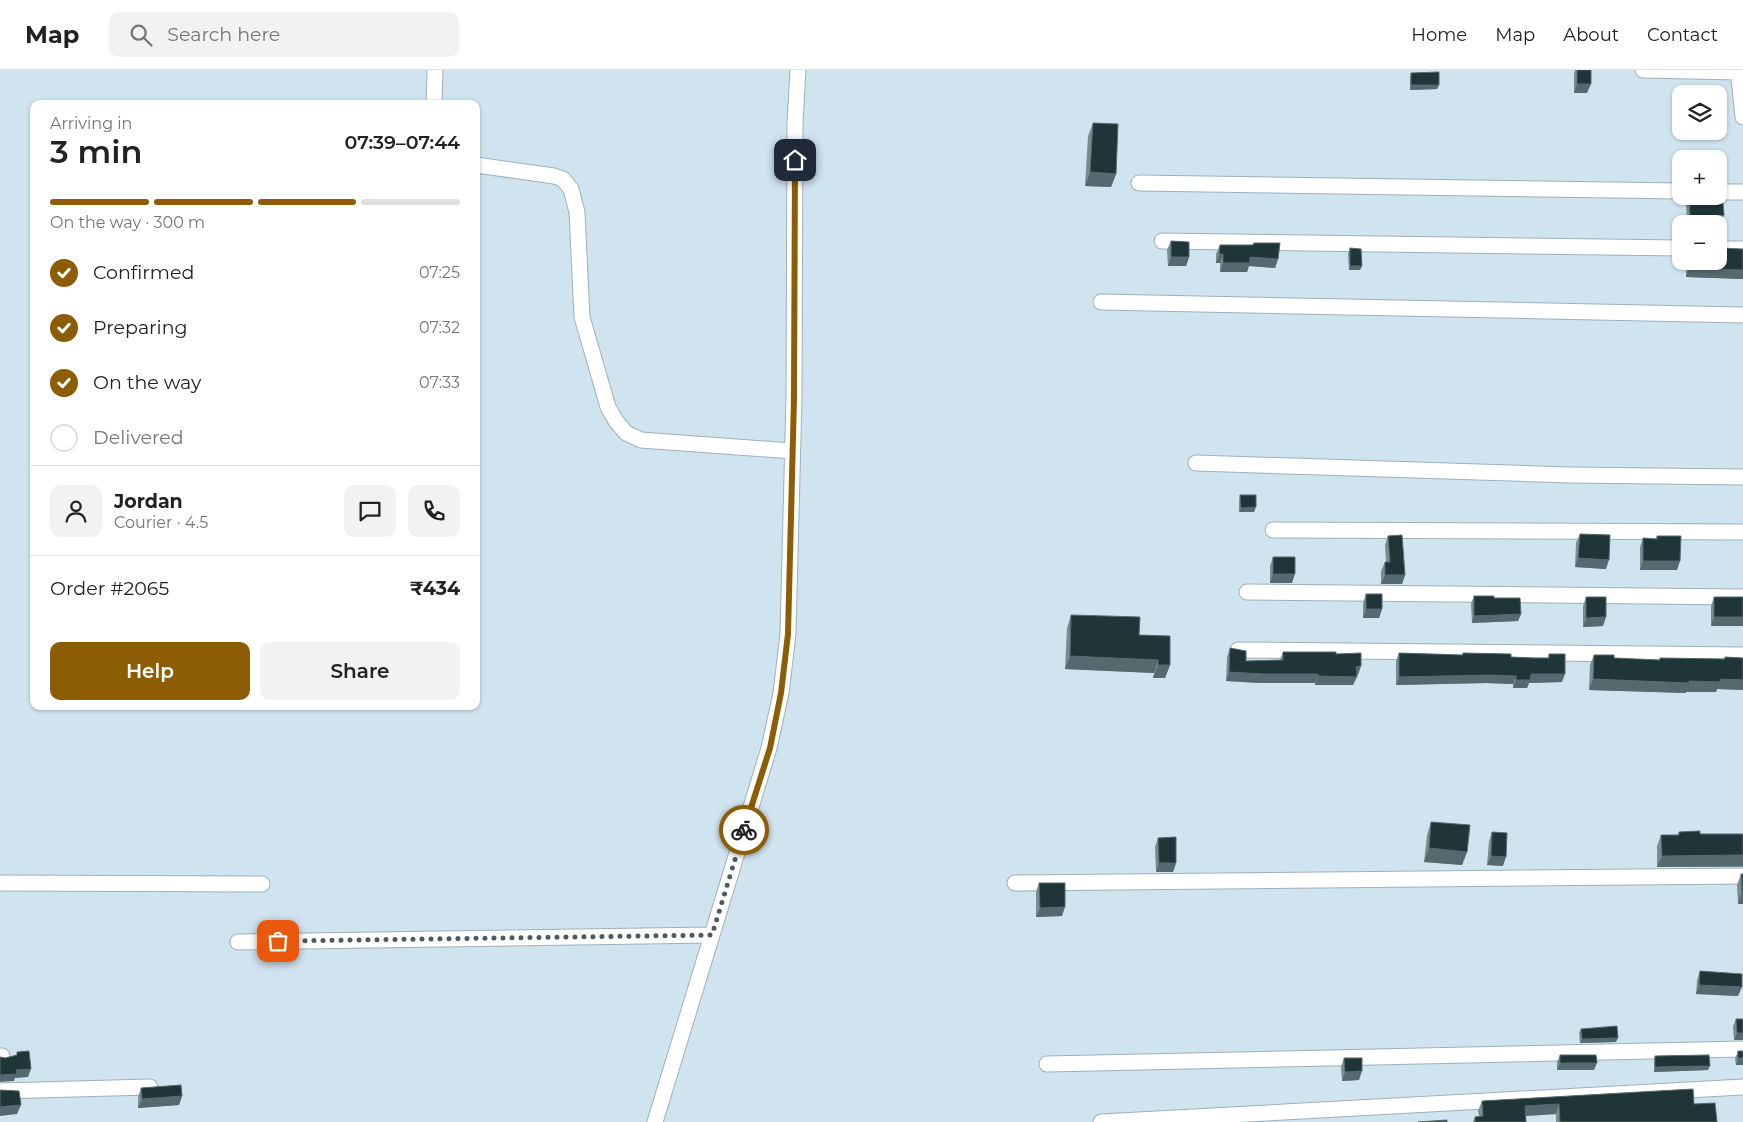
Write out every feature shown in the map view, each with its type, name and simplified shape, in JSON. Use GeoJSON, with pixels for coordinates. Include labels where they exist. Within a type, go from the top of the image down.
{"type":"FeatureCollection","features":[{"type":"Feature","properties":{"kind":"street"},"geometry":{"type":"LineString","coordinates":[[434,70],[434,100]]}},
{"type":"Feature","properties":{"kind":"street"},"geometry":{"type":"LineString","coordinates":[[655,1122],[770,748],[781,693],[788,634],[795,122],[798,70]]}},
{"type":"Feature","properties":{"kind":"street"},"geometry":{"type":"LineString","coordinates":[[1643,70],[1738,71],[1743,117]]}},
{"type":"Feature","properties":{"kind":"street"},"geometry":{"type":"LineString","coordinates":[[480,166],[554,176],[563,179],[571,189],[577,212],[582,317],[608,407],[626,433],[641,440],[792,451]]}},
{"type":"Feature","properties":{"kind":"street"},"geometry":{"type":"LineString","coordinates":[[1139,183],[1672,192]]}},
{"type":"Feature","properties":{"kind":"street"},"geometry":{"type":"LineString","coordinates":[[1727,192],[1743,192]]}},
{"type":"Feature","properties":{"kind":"street"},"geometry":{"type":"LineString","coordinates":[[1162,241],[1672,248]]}},
{"type":"Feature","properties":{"kind":"street"},"geometry":{"type":"LineString","coordinates":[[1727,249],[1743,249]]}},
{"type":"Feature","properties":{"kind":"street"},"geometry":{"type":"LineString","coordinates":[[1100,302],[1743,315]]}},
{"type":"Feature","properties":{"kind":"street"},"geometry":{"type":"LineString","coordinates":[[1196,463],[1570,475],[1743,477]]}},
{"type":"Feature","properties":{"kind":"street"},"geometry":{"type":"LineString","coordinates":[[1273,530],[1743,532]]}},
{"type":"Feature","properties":{"kind":"street"},"geometry":{"type":"LineString","coordinates":[[1248,592],[1743,597]]}},
{"type":"Feature","properties":{"kind":"street"},"geometry":{"type":"LineString","coordinates":[[1238,650],[1743,655]]}},
{"type":"Feature","properties":{"kind":"street"},"geometry":{"type":"LineString","coordinates":[[1015,883],[1743,876]]}},
{"type":"Feature","properties":{"kind":"street"},"geometry":{"type":"LineString","coordinates":[[0,883],[262,884]]}},
{"type":"Feature","properties":{"kind":"street"},"geometry":{"type":"LineString","coordinates":[[238,942],[712,935]]}},
{"type":"Feature","properties":{"kind":"street"},"geometry":{"type":"LineString","coordinates":[[1048,1064],[1743,1049]]}},
{"type":"Feature","properties":{"kind":"street"},"geometry":{"type":"LineString","coordinates":[[1101,1122],[1743,1086]]}},
{"type":"Feature","properties":{"kind":"street"},"geometry":{"type":"LineString","coordinates":[[0,1090],[150,1087]]}},
{"type":"Feature","properties":{"kind":"building"},"geometry":{"type":"Polygon","coordinates":[[[1577,70],[1591,70],[1591,84],[1577,84],[1577,70]]]}},
{"type":"Feature","properties":{"kind":"building"},"geometry":{"type":"Polygon","coordinates":[[[1439,72],[1439,85],[1411,85],[1411,73],[1439,72]]]}},
{"type":"Feature","properties":{"kind":"building"},"geometry":{"type":"Polygon","coordinates":[[[1093,123],[1118,124],[1116,174],[1090,172],[1093,123]]]}},
{"type":"Feature","properties":{"kind":"building"},"geometry":{"type":"Polygon","coordinates":[[[1689,205],[1723,205],[1724,215],[1690,215],[1689,205]]]}},
{"type":"Feature","properties":{"kind":"building"},"geometry":{"type":"Polygon","coordinates":[[[1171,241],[1189,242],[1189,257],[1171,257],[1171,241]]]}},
{"type":"Feature","properties":{"kind":"building"},"geometry":{"type":"Polygon","coordinates":[[[1254,243],[1280,243],[1278,259],[1250,257],[1250,263],[1223,263],[1223,254],[1219,254],[1220,245],[1253,245],[1254,243]]]}},
{"type":"Feature","properties":{"kind":"building"},"geometry":{"type":"Polygon","coordinates":[[[1350,248],[1361,249],[1362,266],[1350,266],[1350,248]]]}},
{"type":"Feature","properties":{"kind":"building"},"geometry":{"type":"Polygon","coordinates":[[[1727,248],[1743,249],[1743,270],[1727,269],[1727,248]]]}},
{"type":"Feature","properties":{"kind":"building"},"geometry":{"type":"Polygon","coordinates":[[[1240,495],[1256,495],[1256,507],[1241,508],[1240,495]]]}},
{"type":"Feature","properties":{"kind":"building"},"geometry":{"type":"Polygon","coordinates":[[[1580,534],[1610,535],[1609,560],[1578,558],[1580,534]]]}},
{"type":"Feature","properties":{"kind":"building"},"geometry":{"type":"Polygon","coordinates":[[[1402,535],[1405,575],[1385,575],[1385,562],[1390,562],[1388,536],[1402,535]]]}},
{"type":"Feature","properties":{"kind":"building"},"geometry":{"type":"Polygon","coordinates":[[[1657,536],[1681,536],[1680,561],[1643,561],[1643,538],[1657,539],[1657,536]]]}},
{"type":"Feature","properties":{"kind":"building"},"geometry":{"type":"Polygon","coordinates":[[[1273,557],[1295,557],[1295,574],[1273,574],[1273,557]]]}},
{"type":"Feature","properties":{"kind":"building"},"geometry":{"type":"Polygon","coordinates":[[[1366,594],[1382,594],[1382,609],[1366,609],[1366,594]]]}},
{"type":"Feature","properties":{"kind":"building"},"geometry":{"type":"Polygon","coordinates":[[[1474,596],[1520,598],[1521,614],[1474,616],[1474,596]]]}},
{"type":"Feature","properties":{"kind":"building"},"geometry":{"type":"Polygon","coordinates":[[[1586,597],[1606,597],[1606,617],[1586,618],[1586,597]]]}},
{"type":"Feature","properties":{"kind":"building"},"geometry":{"type":"Polygon","coordinates":[[[1714,597],[1743,597],[1743,617],[1714,617],[1714,597]]]}},
{"type":"Feature","properties":{"kind":"building"},"geometry":{"type":"Polygon","coordinates":[[[1071,615],[1140,617],[1139,635],[1170,636],[1170,665],[1158,665],[1158,660],[1070,656],[1071,615]]]}},
{"type":"Feature","properties":{"kind":"building"},"geometry":{"type":"Polygon","coordinates":[[[1230,648],[1246,651],[1246,661],[1283,660],[1283,652],[1361,653],[1361,666],[1356,667],[1357,677],[1229,672],[1230,648]]]}},
{"type":"Feature","properties":{"kind":"building"},"geometry":{"type":"Polygon","coordinates":[[[1399,653],[1511,654],[1511,657],[1534,658],[1549,658],[1549,654],[1565,654],[1565,674],[1531,674],[1530,680],[1516,680],[1516,676],[1489,675],[1399,677],[1399,653]]]}},
{"type":"Feature","properties":{"kind":"building"},"geometry":{"type":"Polygon","coordinates":[[[1594,655],[1614,655],[1614,658],[1660,660],[1660,658],[1743,658],[1743,680],[1720,679],[1720,682],[1689,681],[1689,683],[1593,679],[1594,655]]]}},
{"type":"Feature","properties":{"kind":"building"},"geometry":{"type":"Polygon","coordinates":[[[1431,822],[1470,825],[1467,852],[1429,848],[1431,822]]]}},
{"type":"Feature","properties":{"kind":"building"},"geometry":{"type":"Polygon","coordinates":[[[1700,831],[1700,834],[1743,834],[1743,855],[1662,856],[1661,835],[1679,835],[1679,832],[1700,831]]]}},
{"type":"Feature","properties":{"kind":"building"},"geometry":{"type":"Polygon","coordinates":[[[1492,832],[1507,833],[1506,857],[1491,856],[1492,832]]]}},
{"type":"Feature","properties":{"kind":"building"},"geometry":{"type":"Polygon","coordinates":[[[1176,837],[1176,863],[1159,863],[1158,838],[1176,837]]]}},
{"type":"Feature","properties":{"kind":"building"},"geometry":{"type":"Polygon","coordinates":[[[1741,874],[1743,874],[1743,892],[1742,892],[1741,874]]]}},
{"type":"Feature","properties":{"kind":"building"},"geometry":{"type":"Polygon","coordinates":[[[1039,883],[1065,883],[1065,907],[1040,908],[1039,883]]]}},
{"type":"Feature","properties":{"kind":"building"},"geometry":{"type":"Polygon","coordinates":[[[1700,971],[1742,974],[1742,987],[1699,985],[1700,971]]]}},
{"type":"Feature","properties":{"kind":"building"},"geometry":{"type":"Polygon","coordinates":[[[1736,1019],[1743,1019],[1743,1033],[1737,1033],[1736,1019]]]}},
{"type":"Feature","properties":{"kind":"building"},"geometry":{"type":"Polygon","coordinates":[[[1617,1026],[1618,1038],[1582,1039],[1581,1029],[1617,1026]]]}},
{"type":"Feature","properties":{"kind":"building"},"geometry":{"type":"Polygon","coordinates":[[[29,1051],[31,1069],[16,1070],[17,1074],[0,1075],[0,1057],[5,1058],[17,1055],[17,1052],[29,1051]]]}},
{"type":"Feature","properties":{"kind":"building"},"geometry":{"type":"Polygon","coordinates":[[[1738,1051],[1743,1051],[1743,1058],[1738,1058],[1738,1051]]]}},
{"type":"Feature","properties":{"kind":"building"},"geometry":{"type":"Polygon","coordinates":[[[1560,1055],[1596,1055],[1597,1063],[1560,1063],[1560,1055]]]}},
{"type":"Feature","properties":{"kind":"building"},"geometry":{"type":"Polygon","coordinates":[[[1709,1055],[1710,1066],[1655,1067],[1655,1056],[1709,1055]]]}},
{"type":"Feature","properties":{"kind":"building"},"geometry":{"type":"Polygon","coordinates":[[[1344,1058],[1362,1058],[1362,1071],[1345,1072],[1344,1058]]]}},
{"type":"Feature","properties":{"kind":"building"},"geometry":{"type":"Polygon","coordinates":[[[181,1085],[182,1096],[142,1099],[141,1088],[181,1085]]]}},
{"type":"Feature","properties":{"kind":"building"},"geometry":{"type":"Polygon","coordinates":[[[1693,1089],[1694,1104],[1715,1103],[1717,1122],[1560,1122],[1559,1104],[1525,1106],[1526,1122],[1475,1122],[1475,1117],[1483,1116],[1482,1101],[1693,1089]]]}},
{"type":"Feature","properties":{"kind":"building"},"geometry":{"type":"Polygon","coordinates":[[[0,1090],[19,1091],[21,1105],[0,1107],[0,1090]]]}},
{"type":"Feature","properties":{"kind":"building"},"geometry":{"type":"Polygon","coordinates":[[[1447,1120],[1447,1122],[1418,1122],[1447,1120]]]}},
{"type":"Feature","properties":{"kind":"way so far"},"geometry":{"type":"LineString","coordinates":[[278,941],[712,935],[744,830]]}},
{"type":"Feature","properties":{"kind":"route"},"geometry":{"type":"LineString","coordinates":[[744,830],[770,748],[781,693],[788,634],[794,398],[795,160]]}}]}
